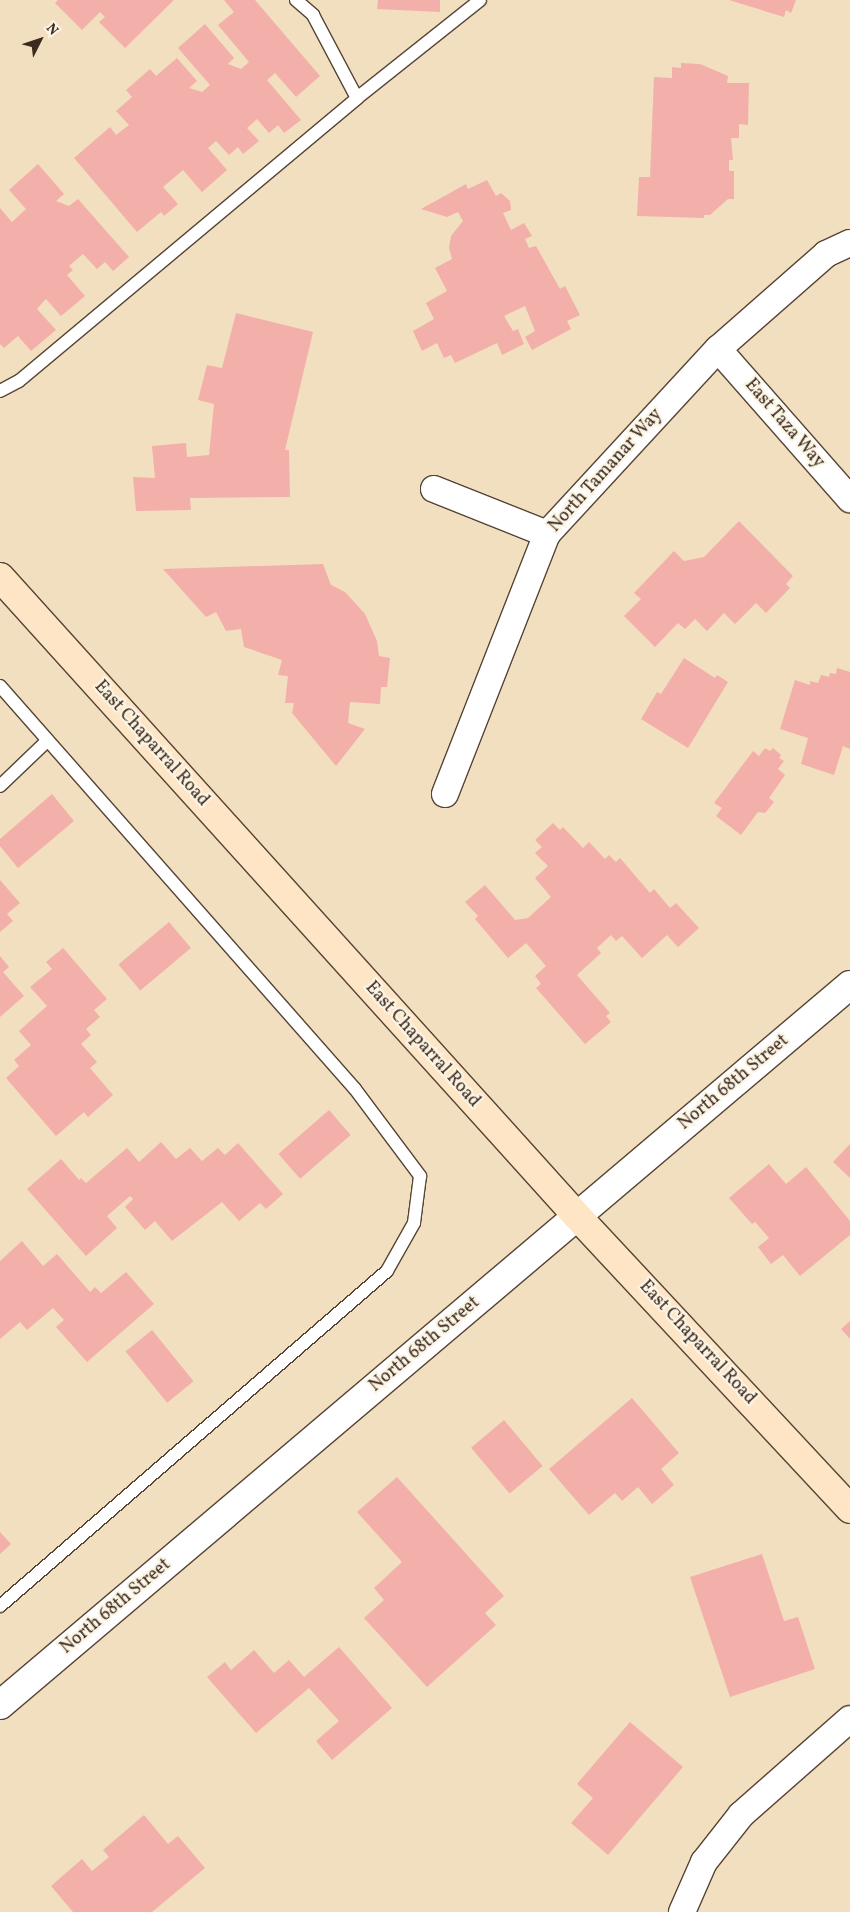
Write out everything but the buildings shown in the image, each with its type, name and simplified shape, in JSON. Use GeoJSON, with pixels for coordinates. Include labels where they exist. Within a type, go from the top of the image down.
{"type":"FeatureCollection","features":[{"type":"Feature","properties":{"kind":"main road","name":"East Chaparral Road"},"geometry":{"type":"LineString","coordinates":[[0,577],[576,1216],[850,1509]]}},
{"type":"Feature","properties":{"kind":"street","name":"North Tamanar Way"},"geometry":{"type":"LineString","coordinates":[[445,794],[548,534],[718,349],[826,254],[850,243]]}},
{"type":"Feature","properties":{"kind":"street","name":"East Taza Way"},"geometry":{"type":"LineString","coordinates":[[718,349],[850,499]]}},
{"type":"Feature","properties":{"kind":"street"},"geometry":{"type":"LineString","coordinates":[[434,489],[548,534]]}},
{"type":"Feature","properties":{"kind":"street","name":"North 68th Street"},"geometry":{"type":"LineString","coordinates":[[0,1705],[850,985]]}},
{"type":"Feature","properties":{"kind":"street"},"geometry":{"type":"LineString","coordinates":[[682,1912],[704,1862],[741,1816],[850,1719]]}},
{"type":"Feature","properties":{"kind":"lane"},"geometry":{"type":"LineString","coordinates":[[296,0],[313,15],[357,98]]}},
{"type":"Feature","properties":{"kind":"lane"},"geometry":{"type":"LineString","coordinates":[[0,391],[19,381],[357,98],[480,0]]}},
{"type":"Feature","properties":{"kind":"lane"},"geometry":{"type":"LineString","coordinates":[[0,686],[355,1089],[420,1176],[414,1223],[387,1271],[0,1606]]}},
{"type":"Feature","properties":{"kind":"lane"},"geometry":{"type":"LineString","coordinates":[[0,786],[48,740]]}}]}
